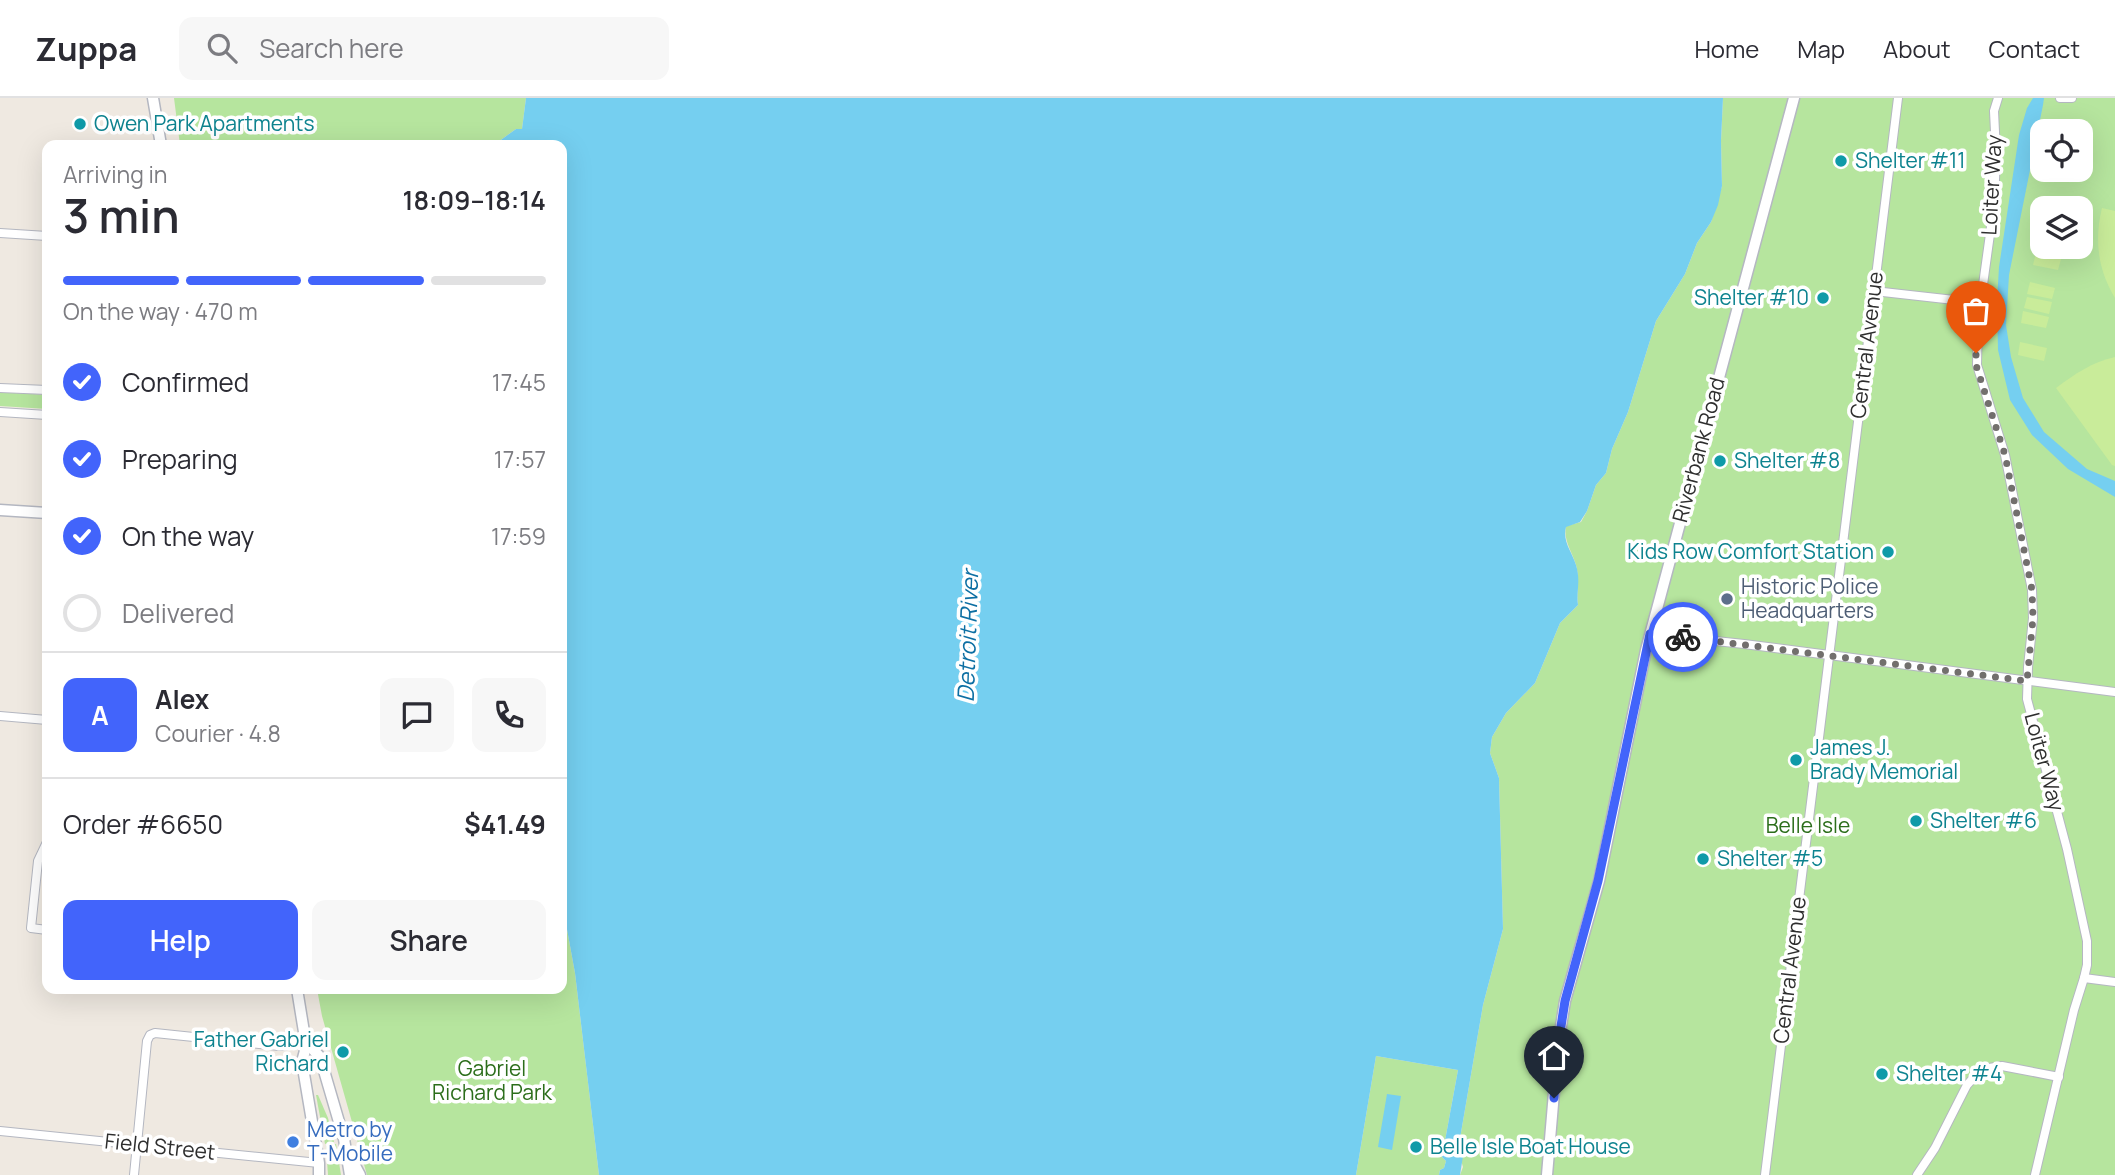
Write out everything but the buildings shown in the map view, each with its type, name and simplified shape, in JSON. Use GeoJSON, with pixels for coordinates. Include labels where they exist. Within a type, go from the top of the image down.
{"type":"FeatureCollection","features":[{"type":"Feature","properties":{"kind":"street"},"geometry":{"type":"LineString","coordinates":[[153,98],[159,140]]}},
{"type":"Feature","properties":{"kind":"street","name":"Riverbank Road"},"geometry":{"type":"LineString","coordinates":[[1547,1175],[1558,1045],[1565,1001],[1601,871],[1650,634],[1794,98]]}},
{"type":"Feature","properties":{"kind":"street","name":"Central Avenue"},"geometry":{"type":"LineString","coordinates":[[1765,1175],[1898,98]]}},
{"type":"Feature","properties":{"kind":"street","name":"Loiter Way"},"geometry":{"type":"LineString","coordinates":[[1998,98],[1994,111],[1996,153],[1993,216],[1976,337],[1976,365],[2005,455],[2032,590],[2033,618],[2027,699],[2067,849],[2087,951],[2084,978],[2035,1175]]}},
{"type":"Feature","properties":{"kind":"street"},"geometry":{"type":"LineString","coordinates":[[2060,98],[2072,98]]}},
{"type":"Feature","properties":{"kind":"street"},"geometry":{"type":"LineString","coordinates":[[0,233],[42,236]]}},
{"type":"Feature","properties":{"kind":"street"},"geometry":{"type":"LineString","coordinates":[[1874,290],[1981,303]]}},
{"type":"Feature","properties":{"kind":"street"},"geometry":{"type":"LineString","coordinates":[[0,388],[42,390]]}},
{"type":"Feature","properties":{"kind":"street"},"geometry":{"type":"LineString","coordinates":[[0,412],[42,415]]}},
{"type":"Feature","properties":{"kind":"street"},"geometry":{"type":"LineString","coordinates":[[0,510],[42,513]]}},
{"type":"Feature","properties":{"kind":"street"},"geometry":{"type":"LineString","coordinates":[[1650,634],[2115,692]]}},
{"type":"Feature","properties":{"kind":"street"},"geometry":{"type":"LineString","coordinates":[[0,716],[42,720]]}},
{"type":"Feature","properties":{"kind":"street"},"geometry":{"type":"LineString","coordinates":[[42,853],[38,861],[31,928],[42,929]]}},
{"type":"Feature","properties":{"kind":"street"},"geometry":{"type":"LineString","coordinates":[[2084,978],[2115,982]]}},
{"type":"Feature","properties":{"kind":"street"},"geometry":{"type":"LineString","coordinates":[[298,994],[307,1043],[302,1062],[319,1169]]}},
{"type":"Feature","properties":{"kind":"street"},"geometry":{"type":"LineString","coordinates":[[134,1175],[147,1041],[150,1035],[155,1033],[279,1046],[307,1043]]}},
{"type":"Feature","properties":{"kind":"street"},"geometry":{"type":"LineString","coordinates":[[307,1043],[320,1058],[346,1148],[350,1175]]}},
{"type":"Feature","properties":{"kind":"street"},"geometry":{"type":"LineString","coordinates":[[1917,1175],[1935,1148],[1967,1085],[1977,1074],[1998,1066],[2059,1077]]}},
{"type":"Feature","properties":{"kind":"street","name":"Field Street"},"geometry":{"type":"LineString","coordinates":[[0,1131],[137,1145],[319,1169]]}},
{"type":"Feature","properties":{"kind":"street"},"geometry":{"type":"LineString","coordinates":[[346,1148],[360,1175]]}},
{"type":"Feature","properties":{"kind":"green space"},"geometry":{"type":"Polygon","coordinates":[[[174,98],[526,98],[522,129],[516,129],[501,140],[179,140],[174,98]]]}},
{"type":"Feature","properties":{"kind":"green space","name":"Belle Isle"},"geometry":{"type":"Polygon","coordinates":[[[1723,98],[2115,98],[2115,1175],[1460,1175],[1463,1167],[1458,1150],[1483,1005],[1503,929],[1499,778],[1490,753],[1492,737],[1506,713],[1535,683],[1560,623],[1578,605],[1577,570],[1567,541],[1566,526],[1581,522],[1596,485],[1606,473],[1656,321],[1685,274],[1697,243],[1711,222],[1722,186],[1723,98]]]}},
{"type":"Feature","properties":{"kind":"green space"},"geometry":{"type":"Polygon","coordinates":[[[2102,208],[2115,211],[2115,298],[2101,266],[2099,254],[2098,232],[2102,208]]]}},
{"type":"Feature","properties":{"kind":"green space"},"geometry":{"type":"Polygon","coordinates":[[[2034,259],[2061,259],[2058,270],[2033,265],[2034,259]]]}},
{"type":"Feature","properties":{"kind":"green space"},"geometry":{"type":"Polygon","coordinates":[[[2030,282],[2055,288],[2052,299],[2027,294],[2030,282]]]}},
{"type":"Feature","properties":{"kind":"green space"},"geometry":{"type":"Polygon","coordinates":[[[2027,297],[2052,302],[2049,314],[2024,308],[2027,297]]]}},
{"type":"Feature","properties":{"kind":"green space"},"geometry":{"type":"Polygon","coordinates":[[[2023,311],[2049,317],[2046,328],[2021,323],[2023,311]]]}},
{"type":"Feature","properties":{"kind":"green space"},"geometry":{"type":"Polygon","coordinates":[[[2020,342],[2047,348],[2044,361],[2018,355],[2020,342]]]}},
{"type":"Feature","properties":{"kind":"green space"},"geometry":{"type":"Polygon","coordinates":[[[2115,357],[2115,466],[2056,388],[2091,365],[2115,357]]]}},
{"type":"Feature","properties":{"kind":"green space"},"geometry":{"type":"Polygon","coordinates":[[[0,392],[42,395],[42,409],[0,406],[0,392]]]}},
{"type":"Feature","properties":{"kind":"green space","name":"Gabriel Richard Park"},"geometry":{"type":"Polygon","coordinates":[[[567,929],[575,973],[599,1175],[367,1175],[318,994],[567,994],[567,929]]]}},
{"type":"Feature","properties":{"kind":"green space"},"geometry":{"type":"Polygon","coordinates":[[[1376,1056],[1458,1070],[1442,1157],[1446,1161],[1439,1175],[1356,1175],[1376,1056]]]}},
{"type":"Feature","properties":{"kind":"green space"},"geometry":{"type":"Polygon","coordinates":[[[316,1095],[328,1118],[334,1142],[325,1144],[316,1095]]]}},
{"type":"Feature","properties":{"kind":"green space"},"geometry":{"type":"Polygon","coordinates":[[[336,1144],[341,1175],[328,1175],[326,1146],[336,1144]]]}},
{"type":"Feature","properties":{"kind":"water","name":"Detroit River"},"geometry":{"type":"Polygon","coordinates":[[[526,98],[1723,98],[1722,186],[1718,205],[1697,243],[1685,274],[1656,321],[1606,473],[1596,485],[1580,522],[1566,527],[1566,542],[1577,571],[1578,605],[1560,623],[1535,683],[1506,713],[1492,737],[1490,753],[1499,778],[1503,929],[1483,1005],[1458,1150],[1463,1156],[1460,1175],[1439,1175],[1446,1161],[1442,1157],[1458,1070],[1376,1056],[1356,1175],[599,1175],[575,973],[567,929],[567,140],[501,140],[516,129],[522,129],[526,98]]]}},
{"type":"Feature","properties":{"kind":"water"},"geometry":{"type":"Polygon","coordinates":[[[2033,98],[2044,98],[2040,119],[2030,119],[2030,169],[2009,275],[2006,325],[2011,357],[2023,398],[2044,432],[2087,469],[2115,481],[2115,497],[2068,469],[2032,435],[2010,400],[1998,350],[1999,267],[2019,135],[2033,98]]]}},
{"type":"Feature","properties":{"kind":"water"},"geometry":{"type":"Polygon","coordinates":[[[1387,1094],[1401,1096],[1392,1150],[1378,1147],[1387,1094]]]}},
{"type":"Feature","properties":{"kind":"way so far"},"geometry":{"type":"LineString","coordinates":[[1683,637],[2027,681],[2033,618],[2032,590],[2005,455],[1976,365],[1976,353]]}},
{"type":"Feature","properties":{"kind":"place","name":"Owen Park Apartments"},"geometry":{"type":"Point","coordinates":[80,124]}},
{"type":"Feature","properties":{"kind":"place","name":"Shelter #11"},"geometry":{"type":"Point","coordinates":[1841,161]}},
{"type":"Feature","properties":{"kind":"place","name":"Shelter #10"},"geometry":{"type":"Point","coordinates":[1823,298]}},
{"type":"Feature","properties":{"kind":"place","name":"Shelter #8"},"geometry":{"type":"Point","coordinates":[1720,461]}},
{"type":"Feature","properties":{"kind":"place","name":"Kids Row Comfort Station"},"geometry":{"type":"Point","coordinates":[1888,552]}},
{"type":"Feature","properties":{"kind":"place","name":"Historic Police Headquarters"},"geometry":{"type":"Point","coordinates":[1727,599]}},
{"type":"Feature","properties":{"kind":"place","name":"James J. Brady Memorial"},"geometry":{"type":"Point","coordinates":[1796,760]}},
{"type":"Feature","properties":{"kind":"place","name":"Shelter #6"},"geometry":{"type":"Point","coordinates":[1916,821]}},
{"type":"Feature","properties":{"kind":"place","name":"Shelter #5"},"geometry":{"type":"Point","coordinates":[1703,859]}},
{"type":"Feature","properties":{"kind":"place","name":"Father Gabriel Richard"},"geometry":{"type":"Point","coordinates":[343,1052]}},
{"type":"Feature","properties":{"kind":"place","name":"Shelter #4"},"geometry":{"type":"Point","coordinates":[1882,1074]}},
{"type":"Feature","properties":{"kind":"place","name":"Metro by T-Mobile"},"geometry":{"type":"Point","coordinates":[293,1142]}},
{"type":"Feature","properties":{"kind":"place","name":"Belle Isle Boat House"},"geometry":{"type":"Point","coordinates":[1416,1147]}},
{"type":"Feature","properties":{"kind":"route"},"geometry":{"type":"LineString","coordinates":[[1554,1098],[1565,1001],[1608,840],[1650,634],[1683,637]]}}]}
